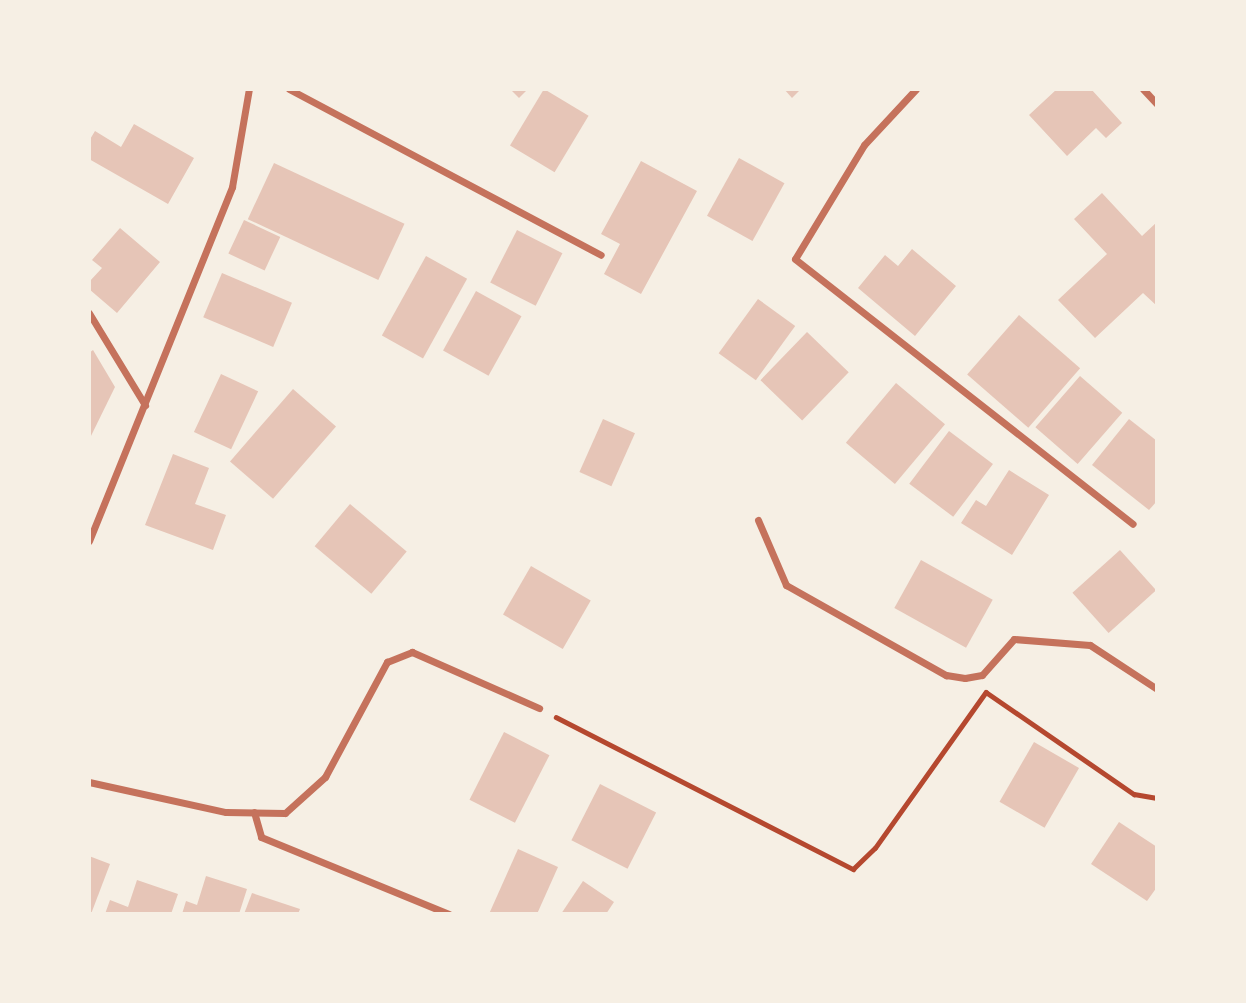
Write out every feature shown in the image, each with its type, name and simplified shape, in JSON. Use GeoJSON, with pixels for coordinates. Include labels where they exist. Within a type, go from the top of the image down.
{"type":"FeatureCollection","features":[{"type":"Feature","properties":{"kind":"street"},"geometry":{"type":"LineString","coordinates":[[89,541],[232,187],[249,89]]}},
{"type":"Feature","properties":{"kind":"street"},"geometry":{"type":"LineString","coordinates":[[289,89],[601,255]]}},
{"type":"Feature","properties":{"kind":"street"},"geometry":{"type":"LineString","coordinates":[[916,89],[863,145],[795,259],[1133,524]]}},
{"type":"Feature","properties":{"kind":"street"},"geometry":{"type":"LineString","coordinates":[[1143,89],[1157,104]]}},
{"type":"Feature","properties":{"kind":"street"},"geometry":{"type":"LineString","coordinates":[[89,313],[145,405]]}},
{"type":"Feature","properties":{"kind":"street"},"geometry":{"type":"LineString","coordinates":[[758,520],[786,586],[946,675],[965,678],[982,675],[1014,639],[1090,645],[1157,689]]}},
{"type":"Feature","properties":{"kind":"street"},"geometry":{"type":"LineString","coordinates":[[89,782],[226,812],[285,813],[325,777],[387,662],[412,652],[538,708]]}},
{"type":"Feature","properties":{"kind":"street"},"geometry":{"type":"LineString","coordinates":[[254,812],[261,837],[449,914]]}},
{"type":"Feature","properties":{"kind":"path"},"geometry":{"type":"LineString","coordinates":[[538,708],[853,869],[875,848],[986,692],[1134,794],[1157,798]]}},
{"type":"Feature","properties":{"kind":"building"},"geometry":{"type":"Polygon","coordinates":[[[510,89],[528,89],[519,98],[510,89]]]}},
{"type":"Feature","properties":{"kind":"building"},"geometry":{"type":"Polygon","coordinates":[[[544,89],[589,116],[555,172],[510,146],[544,89]]]}},
{"type":"Feature","properties":{"kind":"building"},"geometry":{"type":"Polygon","coordinates":[[[784,89],[801,89],[792,98],[784,89]]]}},
{"type":"Feature","properties":{"kind":"building"},"geometry":{"type":"Polygon","coordinates":[[[1057,89],[1091,89],[1122,123],[1106,138],[1096,128],[1067,156],[1029,115],[1057,89]]]}},
{"type":"Feature","properties":{"kind":"building"},"geometry":{"type":"Polygon","coordinates":[[[134,124],[194,158],[168,204],[89,159],[89,141],[95,131],[121,147],[134,124]]]}},
{"type":"Feature","properties":{"kind":"building"},"geometry":{"type":"Polygon","coordinates":[[[739,158],[784,183],[752,241],[707,216],[739,158]]]}},
{"type":"Feature","properties":{"kind":"building"},"geometry":{"type":"Polygon","coordinates":[[[641,161],[697,191],[641,294],[604,274],[620,244],[601,234],[641,161]]]}},
{"type":"Feature","properties":{"kind":"building"},"geometry":{"type":"Polygon","coordinates":[[[274,163],[405,224],[378,280],[248,219],[274,163]]]}},
{"type":"Feature","properties":{"kind":"building"},"geometry":{"type":"Polygon","coordinates":[[[1102,193],[1142,236],[1157,222],[1157,306],[1143,293],[1095,338],[1058,300],[1107,254],[1074,219],[1102,193]]]}},
{"type":"Feature","properties":{"kind":"building"},"geometry":{"type":"Polygon","coordinates":[[[244,220],[280,237],[265,270],[228,254],[244,220]]]}},
{"type":"Feature","properties":{"kind":"building"},"geometry":{"type":"Polygon","coordinates":[[[120,228],[160,262],[117,313],[89,289],[89,282],[102,268],[92,260],[120,228]]]}},
{"type":"Feature","properties":{"kind":"building"},"geometry":{"type":"Polygon","coordinates":[[[517,230],[562,253],[536,306],[490,283],[517,230]]]}},
{"type":"Feature","properties":{"kind":"building"},"geometry":{"type":"Polygon","coordinates":[[[912,249],[956,286],[915,336],[858,288],[885,255],[898,266],[912,249]]]}},
{"type":"Feature","properties":{"kind":"building"},"geometry":{"type":"Polygon","coordinates":[[[426,256],[467,279],[423,358],[382,336],[426,256]]]}},
{"type":"Feature","properties":{"kind":"building"},"geometry":{"type":"Polygon","coordinates":[[[222,273],[292,303],[273,347],[203,317],[222,273]]]}},
{"type":"Feature","properties":{"kind":"building"},"geometry":{"type":"Polygon","coordinates":[[[476,291],[521,316],[489,376],[443,350],[476,291]]]}},
{"type":"Feature","properties":{"kind":"building"},"geometry":{"type":"Polygon","coordinates":[[[758,299],[795,326],[756,380],[719,353],[758,299]]]}},
{"type":"Feature","properties":{"kind":"building"},"geometry":{"type":"Polygon","coordinates":[[[1019,315],[1080,368],[1028,428],[967,375],[1019,315]]]}},
{"type":"Feature","properties":{"kind":"building"},"geometry":{"type":"Polygon","coordinates":[[[807,332],[849,372],[802,420],[760,380],[807,332]]]}},
{"type":"Feature","properties":{"kind":"building"},"geometry":{"type":"Polygon","coordinates":[[[93,350],[115,387],[89,440],[89,353],[93,350]]]}},
{"type":"Feature","properties":{"kind":"building"},"geometry":{"type":"Polygon","coordinates":[[[221,374],[258,391],[231,449],[194,432],[221,374]]]}},
{"type":"Feature","properties":{"kind":"building"},"geometry":{"type":"Polygon","coordinates":[[[1080,376],[1122,413],[1078,464],[1035,427],[1080,376]]]}},
{"type":"Feature","properties":{"kind":"building"},"geometry":{"type":"Polygon","coordinates":[[[896,383],[945,424],[895,484],[846,443],[896,383]]]}},
{"type":"Feature","properties":{"kind":"building"},"geometry":{"type":"Polygon","coordinates":[[[293,389],[336,426],[273,499],[230,461],[293,389]]]}},
{"type":"Feature","properties":{"kind":"building"},"geometry":{"type":"Polygon","coordinates":[[[603,419],[635,433],[611,486],[579,472],[603,419]]]}},
{"type":"Feature","properties":{"kind":"building"},"geometry":{"type":"Polygon","coordinates":[[[1129,419],[1157,441],[1157,501],[1149,510],[1092,465],[1129,419]]]}},
{"type":"Feature","properties":{"kind":"building"},"geometry":{"type":"Polygon","coordinates":[[[949,431],[993,464],[953,517],[909,484],[949,431]]]}},
{"type":"Feature","properties":{"kind":"building"},"geometry":{"type":"Polygon","coordinates":[[[173,454],[209,468],[195,504],[226,515],[213,550],[145,525],[173,454]]]}},
{"type":"Feature","properties":{"kind":"building"},"geometry":{"type":"Polygon","coordinates":[[[1009,470],[1049,495],[1012,555],[961,523],[976,500],[986,506],[1009,470]]]}},
{"type":"Feature","properties":{"kind":"building"},"geometry":{"type":"Polygon","coordinates":[[[350,504],[407,552],[371,594],[315,546],[350,504]]]}},
{"type":"Feature","properties":{"kind":"building"},"geometry":{"type":"Polygon","coordinates":[[[1120,550],[1156,590],[1109,633],[1072,593],[1120,550]]]}},
{"type":"Feature","properties":{"kind":"building"},"geometry":{"type":"Polygon","coordinates":[[[921,560],[993,600],[966,648],[894,608],[921,560]]]}},
{"type":"Feature","properties":{"kind":"building"},"geometry":{"type":"Polygon","coordinates":[[[531,566],[591,600],[563,649],[503,614],[531,566]]]}},
{"type":"Feature","properties":{"kind":"building"},"geometry":{"type":"Polygon","coordinates":[[[504,732],[549,755],[515,823],[469,800],[504,732]]]}},
{"type":"Feature","properties":{"kind":"building"},"geometry":{"type":"Polygon","coordinates":[[[1034,742],[1079,768],[1045,828],[1000,802],[1034,742]]]}},
{"type":"Feature","properties":{"kind":"building"},"geometry":{"type":"Polygon","coordinates":[[[600,784],[656,813],[628,869],[571,840],[600,784]]]}},
{"type":"Feature","properties":{"kind":"building"},"geometry":{"type":"Polygon","coordinates":[[[1119,822],[1157,847],[1157,887],[1147,901],[1091,864],[1119,822]]]}},
{"type":"Feature","properties":{"kind":"building"},"geometry":{"type":"Polygon","coordinates":[[[518,849],[558,867],[537,914],[489,914],[518,849]]]}},
{"type":"Feature","properties":{"kind":"building"},"geometry":{"type":"Polygon","coordinates":[[[89,856],[110,864],[91,914],[89,914],[89,856]]]}},
{"type":"Feature","properties":{"kind":"building"},"geometry":{"type":"Polygon","coordinates":[[[206,876],[247,889],[239,914],[182,914],[186,901],[197,905],[206,876]]]}},
{"type":"Feature","properties":{"kind":"building"},"geometry":{"type":"Polygon","coordinates":[[[137,880],[178,894],[171,914],[105,914],[110,900],[128,907],[137,880]]]}},
{"type":"Feature","properties":{"kind":"building"},"geometry":{"type":"Polygon","coordinates":[[[583,881],[614,902],[606,914],[561,914],[583,881]]]}},
{"type":"Feature","properties":{"kind":"building"},"geometry":{"type":"Polygon","coordinates":[[[252,893],[300,909],[298,914],[244,914],[252,893]]]}}]}
